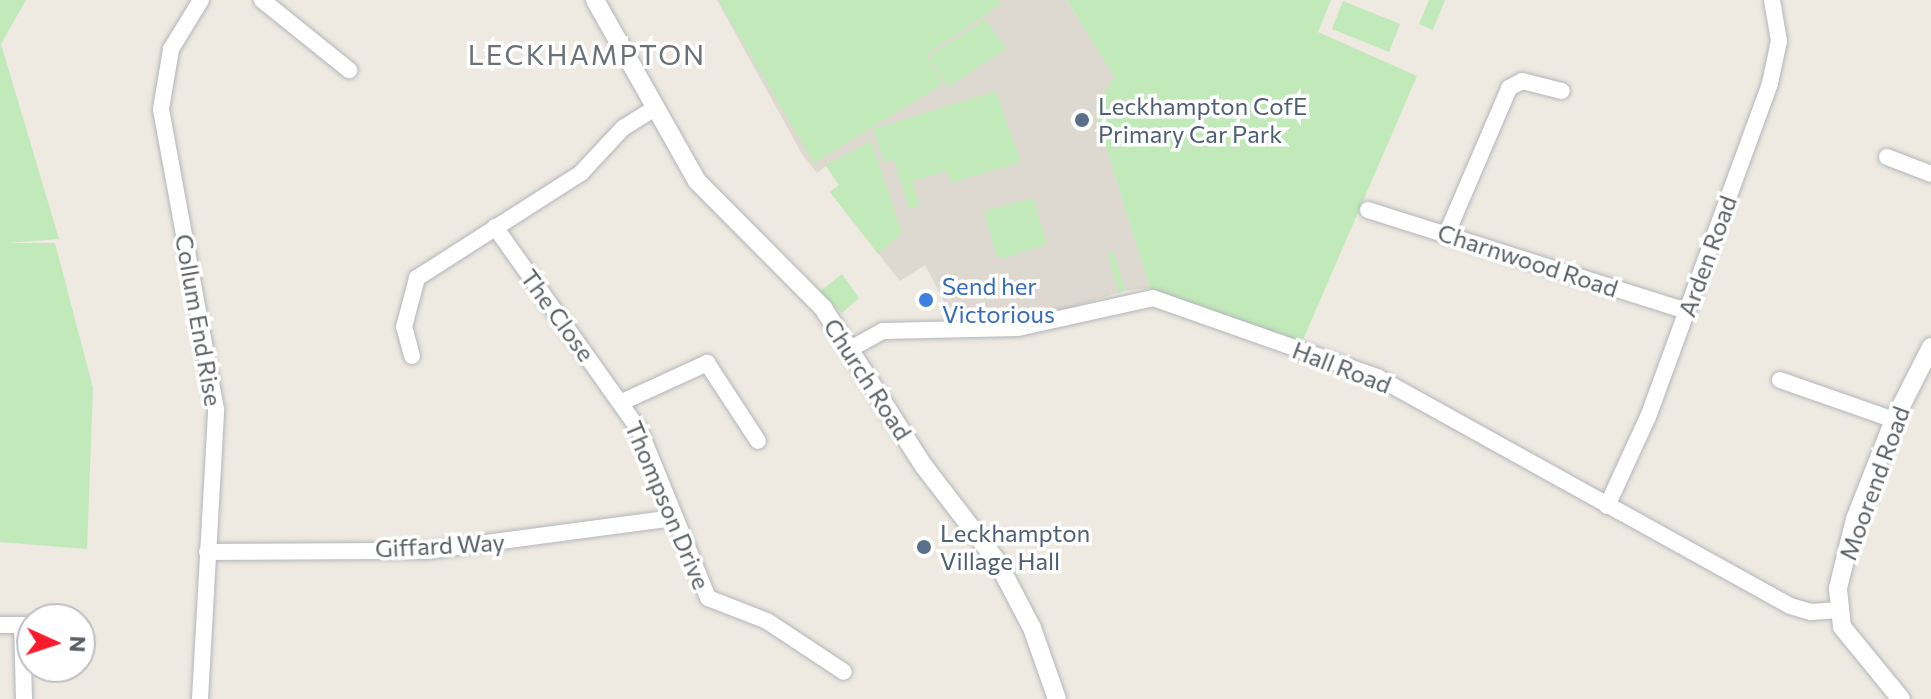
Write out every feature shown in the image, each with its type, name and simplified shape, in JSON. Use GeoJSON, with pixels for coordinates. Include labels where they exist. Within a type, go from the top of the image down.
{"type":"FeatureCollection","features":[{"type":"Feature","properties":{"kind":"street","name":"Collum End Rise"},"geometry":{"type":"LineString","coordinates":[[200,699],[216,409],[161,109],[171,49],[201,0]]}},
{"type":"Feature","properties":{"kind":"street"},"geometry":{"type":"LineString","coordinates":[[262,0],[349,70]]}},
{"type":"Feature","properties":{"kind":"street","name":"Church Road"},"geometry":{"type":"LineString","coordinates":[[595,0],[697,181],[823,308],[852,348],[923,465],[1003,570],[1032,628],[1057,699]]}},
{"type":"Feature","properties":{"kind":"street","name":"Arden Road"},"geometry":{"type":"LineString","coordinates":[[1607,506],[1629,465],[1777,59],[1779,29],[1772,0]]}},
{"type":"Feature","properties":{"kind":"street"},"geometry":{"type":"LineString","coordinates":[[1447,233],[1509,88],[1522,81],[1562,91]]}},
{"type":"Feature","properties":{"kind":"street"},"geometry":{"type":"LineString","coordinates":[[412,356],[404,327],[417,278],[581,173],[623,128],[656,107]]}},
{"type":"Feature","properties":{"kind":"street"},"geometry":{"type":"LineString","coordinates":[[1887,157],[1931,174]]}},
{"type":"Feature","properties":{"kind":"street","name":"Charnwood Road"},"geometry":{"type":"LineString","coordinates":[[1368,210],[1686,311]]}},
{"type":"Feature","properties":{"kind":"street","name":"The Close"},"geometry":{"type":"LineString","coordinates":[[495,227],[622,402]]}},
{"type":"Feature","properties":{"kind":"street","name":"Hall Road"},"geometry":{"type":"LineString","coordinates":[[852,348],[883,331],[1018,328],[1153,298],[1377,377],[1790,606],[1811,612],[1839,610]]}},
{"type":"Feature","properties":{"kind":"street","name":"Moorend Road"},"geometry":{"type":"LineString","coordinates":[[1901,699],[1856,649],[1839,610],[1838,588],[1855,519],[1894,420],[1931,347]]}},
{"type":"Feature","properties":{"kind":"street"},"geometry":{"type":"LineString","coordinates":[[622,402],[707,363],[758,441]]}},
{"type":"Feature","properties":{"kind":"street"},"geometry":{"type":"LineString","coordinates":[[1780,380],[1894,420]]}},
{"type":"Feature","properties":{"kind":"street","name":"Thompson Drive"},"geometry":{"type":"LineString","coordinates":[[622,402],[657,467],[672,518],[708,598],[767,621],[844,672]]}},
{"type":"Feature","properties":{"kind":"street","name":"Giffard Way"},"geometry":{"type":"LineString","coordinates":[[207,552],[426,551],[672,518]]}},
{"type":"Feature","properties":{"kind":"shaded area"},"geometry":{"type":"Polygon","coordinates":[[[717,0],[1067,0],[1115,77],[1095,111],[1150,288],[1124,291],[1032,319],[954,320],[925,265],[900,281],[830,192],[839,185],[826,166],[817,173],[802,154],[717,0]]]}},
{"type":"Feature","properties":{"kind":"green space"},"geometry":{"type":"Polygon","coordinates":[[[0,0],[26,0],[1,44],[59,239],[8,243],[55,243],[93,388],[87,549],[0,542],[0,0]]]}},
{"type":"Feature","properties":{"kind":"green space"},"geometry":{"type":"Polygon","coordinates":[[[718,0],[998,0],[1001,4],[926,55],[943,84],[814,163],[718,0]]]}},
{"type":"Feature","properties":{"kind":"green space"},"geometry":{"type":"Polygon","coordinates":[[[1067,0],[1331,0],[1318,32],[1417,76],[1299,349],[1153,298],[1095,111],[1114,76],[1067,0]]]}},
{"type":"Feature","properties":{"kind":"green space"},"geometry":{"type":"Polygon","coordinates":[[[1429,0],[1445,0],[1433,30],[1419,24],[1429,0]]]}},
{"type":"Feature","properties":{"kind":"green space"},"geometry":{"type":"Polygon","coordinates":[[[1343,1],[1400,24],[1389,52],[1332,29],[1343,1]]]}},
{"type":"Feature","properties":{"kind":"green space"},"geometry":{"type":"Polygon","coordinates":[[[986,19],[1006,49],[948,87],[928,57],[986,19]]]}},
{"type":"Feature","properties":{"kind":"green space"},"geometry":{"type":"Polygon","coordinates":[[[996,91],[1021,162],[951,183],[947,171],[913,181],[919,205],[909,209],[894,160],[884,162],[873,129],[996,91]]]}},
{"type":"Feature","properties":{"kind":"green space"},"geometry":{"type":"Polygon","coordinates":[[[871,141],[902,233],[878,254],[830,192],[839,185],[826,165],[871,141]]]}},
{"type":"Feature","properties":{"kind":"green space"},"geometry":{"type":"Polygon","coordinates":[[[1033,198],[1047,244],[1002,259],[996,255],[984,211],[1033,198]]]}},
{"type":"Feature","properties":{"kind":"green space"},"geometry":{"type":"Polygon","coordinates":[[[1114,252],[1125,290],[1119,293],[1107,253],[1114,252]]]}},
{"type":"Feature","properties":{"kind":"green space"},"geometry":{"type":"Polygon","coordinates":[[[842,274],[859,298],[842,313],[819,292],[842,274]]]}},
{"type":"Feature","properties":{"kind":"place","name":"Leckhampton CofE Primary Car Park"},"geometry":{"type":"Point","coordinates":[1082,120]}},
{"type":"Feature","properties":{"kind":"place","name":"Send her Victorious"},"geometry":{"type":"Point","coordinates":[926,300]}},
{"type":"Feature","properties":{"kind":"place","name":"Leckhampton Village Hall"},"geometry":{"type":"Point","coordinates":[924,547]}},
{"type":"Feature","properties":{"kind":"district","name":"LECKHAMPTON"},"geometry":{"type":"Point","coordinates":[587,54]}}]}
